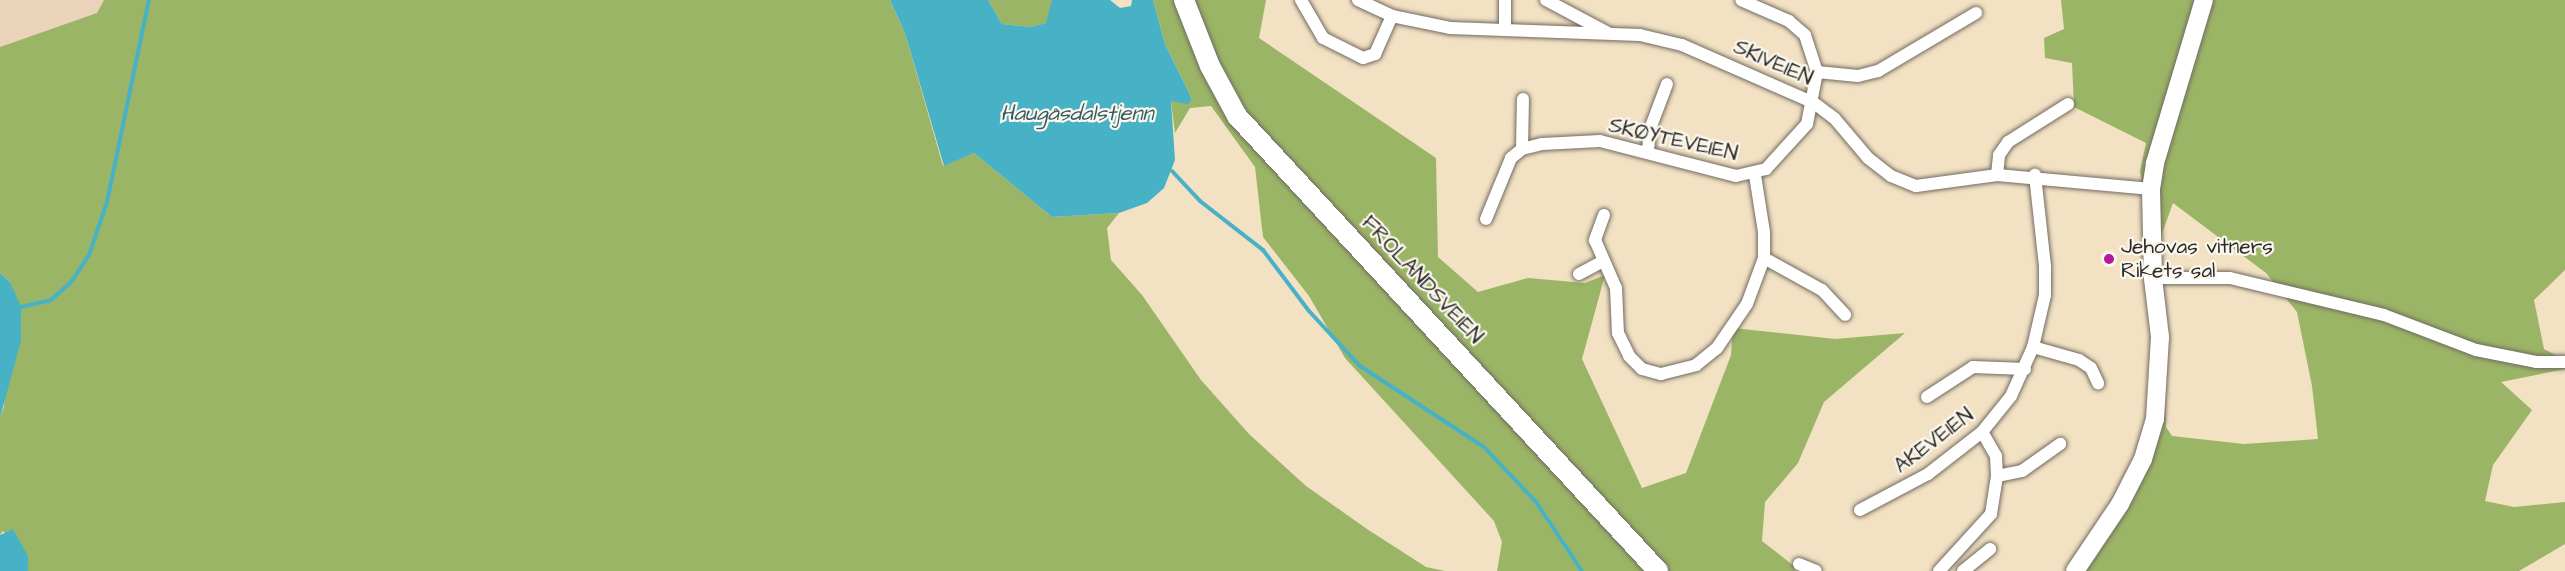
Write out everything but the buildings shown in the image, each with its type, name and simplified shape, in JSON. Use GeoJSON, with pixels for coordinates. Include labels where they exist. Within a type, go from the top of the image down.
{"type":"FeatureCollection","features":[{"type":"Feature","properties":{"kind":"main road","name":"FROLANDSVEIEN"},"geometry":{"type":"LineString","coordinates":[[1184,0],[1210,66],[1238,116],[1658,571]]}},
{"type":"Feature","properties":{"kind":"main road"},"geometry":{"type":"LineString","coordinates":[[2074,571],[2120,504],[2143,459],[2155,419],[2160,338],[2153,278],[2151,189],[2204,0]]}},
{"type":"Feature","properties":{"kind":"street"},"geometry":{"type":"LineString","coordinates":[[1301,0],[1323,38],[1363,58],[1375,54],[1392,16]]}},
{"type":"Feature","properties":{"kind":"street","name":"SKIVEIEN"},"geometry":{"type":"LineString","coordinates":[[1358,0],[1392,16],[1450,28],[1609,33],[1682,45],[1814,103],[1835,119],[1868,158],[1891,177],[1916,186],[1997,175],[2035,176],[2151,189]]}},
{"type":"Feature","properties":{"kind":"street"},"geometry":{"type":"LineString","coordinates":[[1505,0],[1505,28]]}},
{"type":"Feature","properties":{"kind":"street"},"geometry":{"type":"LineString","coordinates":[[1546,0],[1609,33]]}},
{"type":"Feature","properties":{"kind":"street"},"geometry":{"type":"LineString","coordinates":[[1741,0],[1789,21],[1805,35],[1817,72],[1858,76],[1878,71],[1976,13]]}},
{"type":"Feature","properties":{"kind":"street","name":"SKØYTEVEIEN"},"geometry":{"type":"LineString","coordinates":[[1522,149],[1542,144],[1600,141],[1648,151],[1709,172],[1755,175],[1782,153],[1807,124],[1814,103],[1817,72]]}},
{"type":"Feature","properties":{"kind":"street"},"geometry":{"type":"LineString","coordinates":[[1648,151],[1650,129],[1667,84]]}},
{"type":"Feature","properties":{"kind":"street"},"geometry":{"type":"LineString","coordinates":[[1485,219],[1510,158],[1522,149],[1523,99]]}},
{"type":"Feature","properties":{"kind":"street"},"geometry":{"type":"LineString","coordinates":[[1997,175],[1999,155],[2008,142],[2068,104]]}},
{"type":"Feature","properties":{"kind":"street"},"geometry":{"type":"LineString","coordinates":[[1604,215],[1595,240],[1616,288],[1618,333],[1629,356],[1642,369],[1660,374],[1696,364],[1717,348],[1747,304],[1764,258],[1764,232],[1755,175]]}},
{"type":"Feature","properties":{"kind":"street","name":"AKEVEIEN"},"geometry":{"type":"LineString","coordinates":[[1860,510],[1928,474],[1982,432],[1997,417],[2025,369],[2033,347],[2045,295],[2045,266],[2035,176]]}},
{"type":"Feature","properties":{"kind":"street"},"geometry":{"type":"LineString","coordinates":[[1764,258],[1822,290],[1845,315]]}},
{"type":"Feature","properties":{"kind":"street"},"geometry":{"type":"LineString","coordinates":[[1579,274],[1603,261]]}},
{"type":"Feature","properties":{"kind":"street"},"geometry":{"type":"LineString","coordinates":[[2153,278],[2230,278],[2384,315],[2476,350],[2536,362],[2565,362]]}},
{"type":"Feature","properties":{"kind":"street"},"geometry":{"type":"LineString","coordinates":[[2033,347],[2079,360],[2091,368],[2098,383]]}},
{"type":"Feature","properties":{"kind":"street"},"geometry":{"type":"LineString","coordinates":[[1927,397],[1973,368],[2025,369]]}},
{"type":"Feature","properties":{"kind":"street"},"geometry":{"type":"LineString","coordinates":[[1939,571],[1991,514],[1998,476],[1996,456],[1982,432]]}},
{"type":"Feature","properties":{"kind":"street"},"geometry":{"type":"LineString","coordinates":[[1998,476],[2022,471],[2060,444]]}},
{"type":"Feature","properties":{"kind":"street"},"geometry":{"type":"LineString","coordinates":[[1963,571],[1989,549]]}},
{"type":"Feature","properties":{"kind":"street"},"geometry":{"type":"LineString","coordinates":[[1799,564],[1816,571]]}},
{"type":"Feature","properties":{"kind":"shaded area"},"geometry":{"type":"Polygon","coordinates":[[[0,0],[104,0],[98,13],[0,47],[0,0]]]}},
{"type":"Feature","properties":{"kind":"green space"},"geometry":{"type":"Polygon","coordinates":[[[104,0],[890,0],[905,33],[943,166],[974,153],[1052,217],[1119,213],[1107,228],[1111,260],[1142,295],[1201,380],[1249,434],[1306,486],[1367,529],[1426,567],[1445,571],[28,571],[28,556],[3,531],[0,535],[0,418],[4,406],[10,282],[0,273],[0,47],[97,13],[104,0]]]}},
{"type":"Feature","properties":{"kind":"green space"},"geometry":{"type":"Polygon","coordinates":[[[988,0],[1052,0],[1051,12],[1046,23],[1030,27],[1002,24],[988,0]]]}},
{"type":"Feature","properties":{"kind":"green space"},"geometry":{"type":"Polygon","coordinates":[[[1153,0],[1266,0],[1259,38],[1436,158],[1438,257],[1478,292],[1528,278],[1585,283],[1605,275],[1582,359],[1642,488],[1686,473],[1731,355],[1733,328],[1835,339],[1905,333],[1824,402],[1798,463],[1765,502],[1762,541],[1794,566],[1795,571],[1497,571],[1502,542],[1494,521],[1345,358],[1309,296],[1263,237],[1255,167],[1211,106],[1190,108],[1175,133],[1171,101],[1192,99],[1165,44],[1153,0]]]}},
{"type":"Feature","properties":{"kind":"green space"},"geometry":{"type":"Polygon","coordinates":[[[2061,0],[2565,0],[2565,270],[2534,300],[2544,349],[2565,360],[2565,369],[2501,382],[2532,410],[2493,465],[2485,501],[2514,507],[2565,502],[2565,544],[2519,571],[2071,571],[2158,417],[2147,209],[2140,171],[2146,143],[2074,107],[2072,63],[2045,58],[2044,38],[2064,29],[2061,0]],[[2173,203],[2160,239],[2166,427],[2172,436],[2244,444],[2318,439],[2312,386],[2297,312],[2266,273],[2173,203]]]}},
{"type":"Feature","properties":{"kind":"water","name":"Haugåsdalstjenn"},"geometry":{"type":"Polygon","coordinates":[[[890,0],[988,0],[1002,24],[1030,27],[1046,23],[1052,0],[1110,0],[1120,8],[1131,6],[1132,0],[1153,0],[1165,44],[1192,99],[1188,104],[1171,101],[1175,160],[1164,188],[1147,203],[1119,213],[1052,217],[974,153],[944,166],[905,33],[890,0]]]}},
{"type":"Feature","properties":{"kind":"water"},"geometry":{"type":"Polygon","coordinates":[[[0,273],[10,282],[21,307],[21,341],[0,418],[0,273]]]}},
{"type":"Feature","properties":{"kind":"water"},"geometry":{"type":"Polygon","coordinates":[[[13,529],[28,556],[28,571],[0,571],[0,535],[13,529]]]}},
{"type":"Feature","properties":{"kind":"waterway"},"geometry":{"type":"LineString","coordinates":[[21,307],[51,300],[72,281],[89,255],[107,202],[149,0]]}},
{"type":"Feature","properties":{"kind":"waterway"},"geometry":{"type":"LineString","coordinates":[[1172,171],[1200,201],[1263,250],[1309,311],[1360,366],[1484,447],[1536,502],[1582,571]]}},
{"type":"Feature","properties":{"kind":"place","name":"Jehovas vitners Rikets sal"},"geometry":{"type":"Point","coordinates":[2109,259]}}]}
